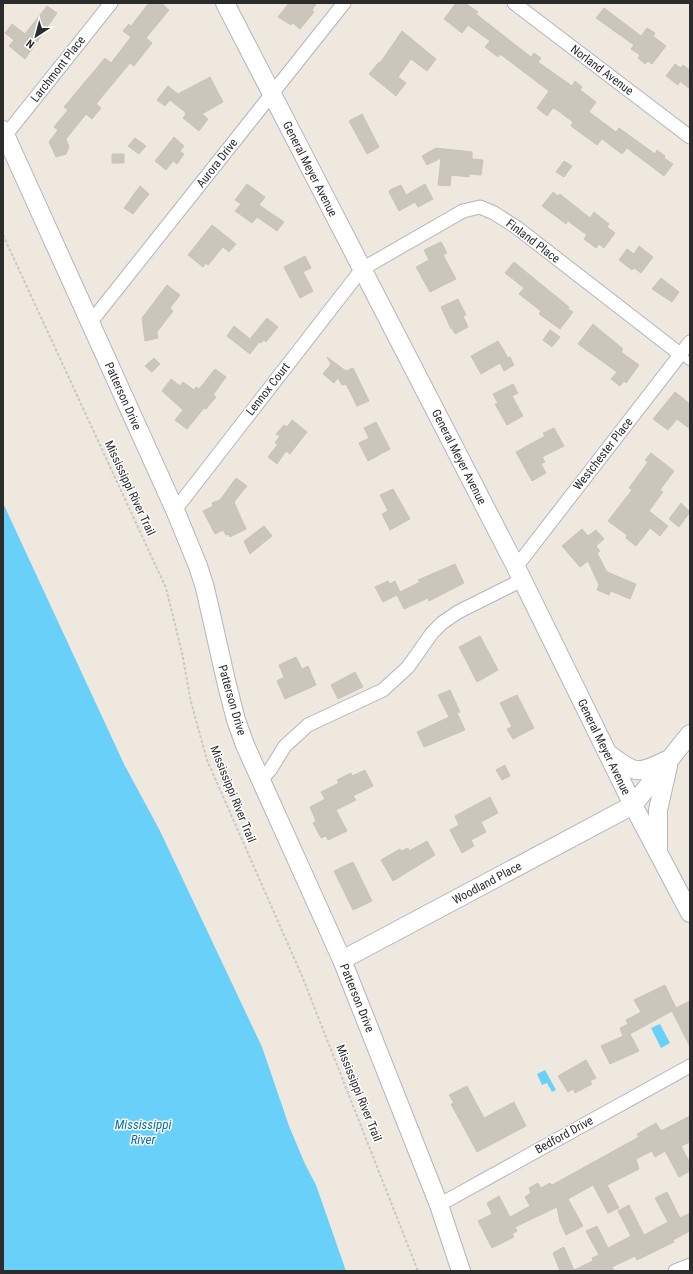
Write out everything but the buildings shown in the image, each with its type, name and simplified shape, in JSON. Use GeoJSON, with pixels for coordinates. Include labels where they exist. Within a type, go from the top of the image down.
{"type":"FeatureCollection","features":[{"type":"Feature","properties":{"kind":"street","name":"Larchmont Place"},"geometry":{"type":"LineString","coordinates":[[4,133],[111,3]]}},
{"type":"Feature","properties":{"kind":"street","name":"General Meyer Avenue"},"geometry":{"type":"LineString","coordinates":[[225,3],[519,574],[633,805],[690,913]]}},
{"type":"Feature","properties":{"kind":"street","name":"Aurora Drive"},"geometry":{"type":"LineString","coordinates":[[90,323],[344,3]]}},
{"type":"Feature","properties":{"kind":"street","name":"Norland Avenue"},"geometry":{"type":"LineString","coordinates":[[514,3],[690,137]]}},
{"type":"Feature","properties":{"kind":"street","name":"Patterson Drive"},"geometry":{"type":"LineString","coordinates":[[4,133],[175,510],[198,566],[236,720],[260,781],[342,960],[439,1205],[461,1271]]}},
{"type":"Feature","properties":{"kind":"street","name":"Finland Place"},"geometry":{"type":"LineString","coordinates":[[362,269],[463,211],[480,208],[494,213],[516,227],[685,358]]}},
{"type":"Feature","properties":{"kind":"street","name":"Lennox Court"},"geometry":{"type":"LineString","coordinates":[[175,510],[362,269]]}},
{"type":"Feature","properties":{"kind":"street","name":"Westchester Place"},"geometry":{"type":"LineString","coordinates":[[260,781],[270,770],[285,746],[308,725],[383,690],[408,667],[432,633],[442,623],[519,574],[685,358],[690,342]]}},
{"type":"Feature","properties":{"kind":"street"},"geometry":{"type":"LineString","coordinates":[[633,805],[690,734]]}},
{"type":"Feature","properties":{"kind":"street"},"geometry":{"type":"LineString","coordinates":[[608,754],[629,769],[637,771],[649,769],[670,759]]}},
{"type":"Feature","properties":{"kind":"street"},"geometry":{"type":"LineString","coordinates":[[658,853],[658,810],[670,759]]}},
{"type":"Feature","properties":{"kind":"street","name":"Woodland Place"},"geometry":{"type":"LineString","coordinates":[[342,960],[633,805]]}},
{"type":"Feature","properties":{"kind":"street","name":"Bedford Drive"},"geometry":{"type":"LineString","coordinates":[[439,1205],[690,1066]]}},
{"type":"Feature","properties":{"kind":"street"},"geometry":{"type":"LineString","coordinates":[[675,1271],[690,1265]]}},
{"type":"Feature","properties":{"kind":"path","name":"Mississippi River Trail"},"geometry":{"type":"LineString","coordinates":[[3,235],[166,588],[182,653],[191,702],[207,760],[302,976],[418,1271]]}},
{"type":"Feature","properties":{"kind":"water","name":"Mississippi River"},"geometry":{"type":"Polygon","coordinates":[[[3,503],[124,764],[160,831],[262,1047],[289,1126],[305,1164],[316,1185],[346,1271],[3,1271],[3,503]]]}},
{"type":"Feature","properties":{"kind":"water"},"geometry":{"type":"Polygon","coordinates":[[[660,1024],[670,1043],[661,1048],[651,1028],[660,1024]]]}},
{"type":"Feature","properties":{"kind":"water"},"geometry":{"type":"Polygon","coordinates":[[[545,1070],[556,1090],[552,1092],[547,1083],[542,1085],[537,1074],[545,1070]]]}}]}
